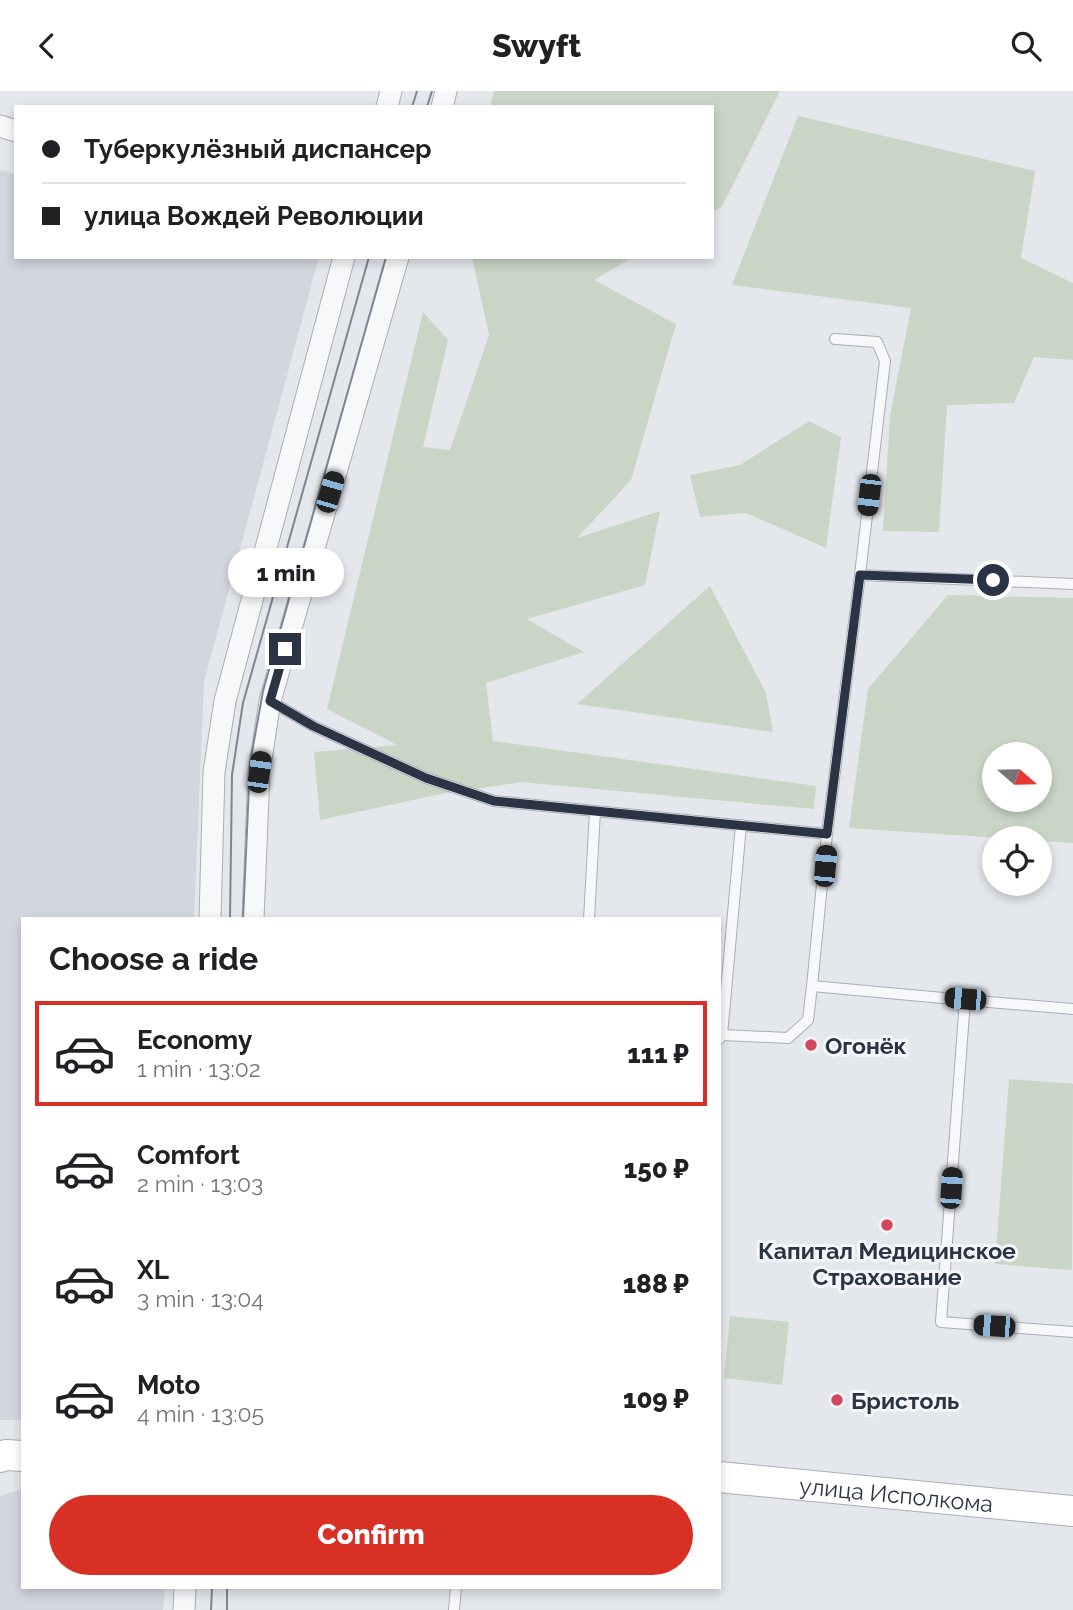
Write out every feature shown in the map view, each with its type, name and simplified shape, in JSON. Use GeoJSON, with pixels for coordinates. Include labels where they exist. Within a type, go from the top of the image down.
{"type":"FeatureCollection","features":[{"type":"Feature","properties":{"kind":"street"},"geometry":{"type":"LineString","coordinates":[[210,917],[214,772],[225,701],[343,259]]}},
{"type":"Feature","properties":{"kind":"street"},"geometry":{"type":"LineString","coordinates":[[253,917],[259,772],[270,701],[397,259]]}},
{"type":"Feature","properties":{"kind":"street"},"geometry":{"type":"LineString","coordinates":[[0,1457],[21,1456]]}},
{"type":"Feature","properties":{"kind":"street","name":"улица Исполкома"},"geometry":{"type":"LineString","coordinates":[[721,1478],[1073,1511]]}},
{"type":"Feature","properties":{"kind":"street"},"geometry":{"type":"LineString","coordinates":[[184,1610],[185,1589]]}},
{"type":"Feature","properties":{"kind":"lane"},"geometry":{"type":"LineString","coordinates":[[741,825],[721,1037],[788,1038],[808,1020],[827,834],[885,361],[877,342],[835,339]]}},
{"type":"Feature","properties":{"kind":"lane"},"geometry":{"type":"LineString","coordinates":[[860,575],[1073,583]]}},
{"type":"Feature","properties":{"kind":"lane"},"geometry":{"type":"LineString","coordinates":[[270,701],[313,726],[426,778],[494,801],[827,834]]}},
{"type":"Feature","properties":{"kind":"lane"},"geometry":{"type":"LineString","coordinates":[[589,917],[595,811]]}},
{"type":"Feature","properties":{"kind":"lane"},"geometry":{"type":"LineString","coordinates":[[812,986],[1073,1009]]}},
{"type":"Feature","properties":{"kind":"lane"},"geometry":{"type":"LineString","coordinates":[[965,999],[941,1322],[1073,1332]]}},
{"type":"Feature","properties":{"kind":"lane"},"geometry":{"type":"LineString","coordinates":[[454,1610],[456,1589]]}},
{"type":"Feature","properties":{"kind":"shaded area"},"geometry":{"type":"Polygon","coordinates":[[[0,170],[14,174],[14,259],[318,259],[204,682],[194,917],[21,917],[21,1420],[0,1420],[0,170]]]}},
{"type":"Feature","properties":{"kind":"shaded area"},"geometry":{"type":"Polygon","coordinates":[[[21,1490],[21,1589],[165,1589],[163,1610],[0,1610],[0,1496],[21,1490]]]}},
{"type":"Feature","properties":{"kind":"green space"},"geometry":{"type":"Polygon","coordinates":[[[494,91],[780,91],[722,207],[714,211],[714,105],[490,105],[494,91]]]}},
{"type":"Feature","properties":{"kind":"green space"},"geometry":{"type":"Polygon","coordinates":[[[798,116],[1035,171],[1021,258],[1073,283],[1073,360],[1034,357],[1014,403],[947,405],[939,532],[883,531],[890,416],[911,308],[732,285],[798,116]]]}},
{"type":"Feature","properties":{"kind":"green space"},"geometry":{"type":"Polygon","coordinates":[[[472,259],[630,259],[594,280],[676,324],[631,480],[577,538],[660,511],[645,585],[527,619],[584,652],[486,683],[493,741],[816,786],[814,809],[521,782],[441,794],[320,820],[314,752],[397,745],[327,709],[423,312],[448,340],[423,447],[450,450],[489,335],[472,259]]]}},
{"type":"Feature","properties":{"kind":"green space"},"geometry":{"type":"Polygon","coordinates":[[[809,421],[841,437],[826,548],[746,513],[700,517],[690,475],[740,465],[809,421]]]}},
{"type":"Feature","properties":{"kind":"green space"},"geometry":{"type":"Polygon","coordinates":[[[710,586],[766,693],[773,732],[577,704],[710,586]]]}},
{"type":"Feature","properties":{"kind":"green space"},"geometry":{"type":"Polygon","coordinates":[[[948,595],[1073,598],[1073,843],[1052,842],[1052,826],[982,826],[982,837],[849,828],[868,689],[948,595]]]}},
{"type":"Feature","properties":{"kind":"green space"},"geometry":{"type":"Polygon","coordinates":[[[1009,1079],[1073,1084],[1072,1270],[995,1264],[1009,1079]]]}},
{"type":"Feature","properties":{"kind":"green space"},"geometry":{"type":"Polygon","coordinates":[[[730,1316],[789,1322],[782,1385],[724,1378],[730,1316]]]}},
{"type":"Feature","properties":{"kind":"tram line"},"geometry":{"type":"LineString","coordinates":[[413,105],[417,91]]}},
{"type":"Feature","properties":{"kind":"tram line"},"geometry":{"type":"LineString","coordinates":[[428,105],[432,91]]}},
{"type":"Feature","properties":{"kind":"tram line"},"geometry":{"type":"LineString","coordinates":[[230,917],[232,775],[243,703],[368,259]]}},
{"type":"Feature","properties":{"kind":"tram line"},"geometry":{"type":"LineString","coordinates":[[243,917],[250,763],[263,691],[385,259]]}},
{"type":"Feature","properties":{"kind":"tram line"},"geometry":{"type":"LineString","coordinates":[[211,1610],[212,1589]]}},
{"type":"Feature","properties":{"kind":"tram line"},"geometry":{"type":"LineString","coordinates":[[227,1589],[227,1610]]}},
{"type":"Feature","properties":{"kind":"place","name":"Огонёк"},"geometry":{"type":"Point","coordinates":[811,1045]}},
{"type":"Feature","properties":{"kind":"place","name":"Капитал Медицинское Страхование"},"geometry":{"type":"Point","coordinates":[887,1225]}},
{"type":"Feature","properties":{"kind":"place","name":"Бристоль"},"geometry":{"type":"Point","coordinates":[837,1400]}},
{"type":"Feature","properties":{"kind":"route"},"geometry":{"type":"LineString","coordinates":[[285,649],[270,701],[313,726],[426,778],[471,794],[494,801],[827,834],[860,575],[993,580]]}}]}
